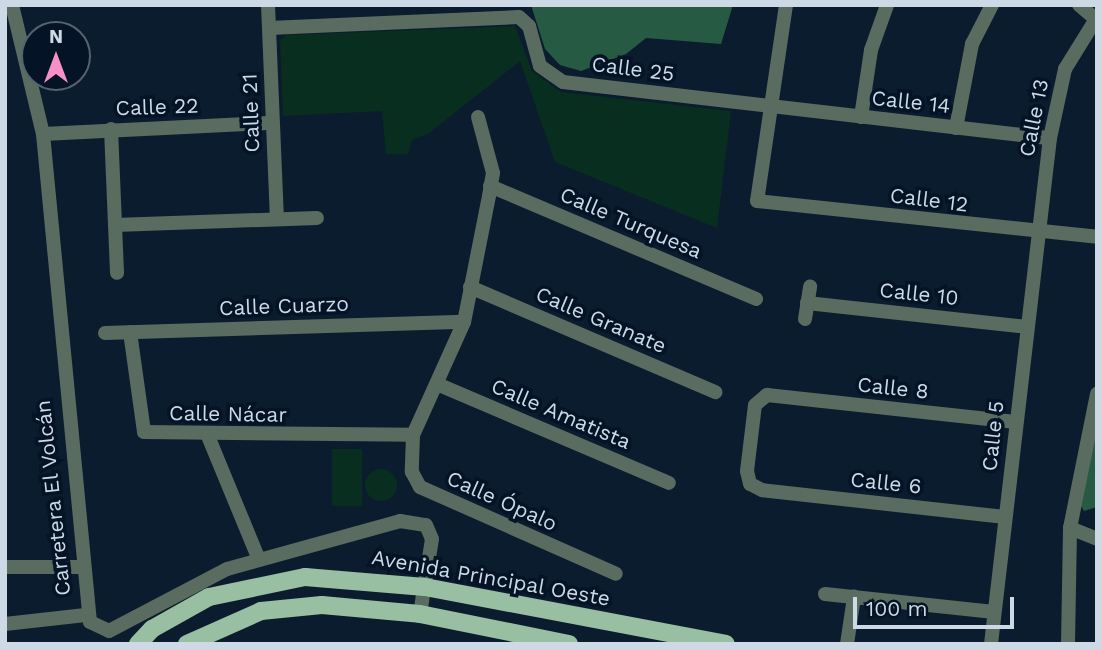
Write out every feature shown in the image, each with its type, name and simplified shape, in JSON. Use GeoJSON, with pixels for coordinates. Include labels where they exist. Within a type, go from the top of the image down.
{"type":"FeatureCollection","features":[{"type":"Feature","properties":{"kind":"main road","name":"Avenida Principal Oeste"},"geometry":{"type":"LineString","coordinates":[[138,644],[152,629],[186,607],[262,582],[361,578],[425,587],[726,644]]}},
{"type":"Feature","properties":{"kind":"main road"},"geometry":{"type":"LineString","coordinates":[[187,644],[225,622],[282,607],[361,605],[420,614],[539,641],[569,644]]}},
{"type":"Feature","properties":{"kind":"main road"},"geometry":{"type":"LineString","coordinates":[[130,644],[152,629]]}},
{"type":"Feature","properties":{"kind":"street","name":"Carretera El Volcán"},"geometry":{"type":"LineString","coordinates":[[12,5],[43,134],[85,615],[109,631],[227,569],[400,521],[426,525],[432,539],[420,614]]}},
{"type":"Feature","properties":{"kind":"street","name":"Calle 21"},"geometry":{"type":"LineString","coordinates":[[268,5],[277,219]]}},
{"type":"Feature","properties":{"kind":"street"},"geometry":{"type":"LineString","coordinates":[[767,107],[786,5]]}},
{"type":"Feature","properties":{"kind":"street"},"geometry":{"type":"LineString","coordinates":[[861,117],[887,5]]}},
{"type":"Feature","properties":{"kind":"street"},"geometry":{"type":"LineString","coordinates":[[956,128],[972,44],[992,5]]}},
{"type":"Feature","properties":{"kind":"street"},"geometry":{"type":"LineString","coordinates":[[1079,5],[1096,20]]}},
{"type":"Feature","properties":{"kind":"street","name":"Calle 25"},"geometry":{"type":"LineString","coordinates":[[270,28],[519,17],[529,26],[540,66],[563,82],[767,107]]}},
{"type":"Feature","properties":{"kind":"street","name":"Calle 13"},"geometry":{"type":"LineString","coordinates":[[1037,233],[1050,138],[1065,69],[1096,20]]}},
{"type":"Feature","properties":{"kind":"street","name":"Calle 14"},"geometry":{"type":"LineString","coordinates":[[767,107],[1050,138]]}},
{"type":"Feature","properties":{"kind":"street","name":"Calle 12"},"geometry":{"type":"LineString","coordinates":[[767,107],[757,201],[1037,233],[1097,237]]}},
{"type":"Feature","properties":{"kind":"street"},"geometry":{"type":"LineString","coordinates":[[413,435],[464,322],[490,186],[478,117]]}},
{"type":"Feature","properties":{"kind":"street","name":"Calle 22"},"geometry":{"type":"LineString","coordinates":[[43,134],[272,123]]}},
{"type":"Feature","properties":{"kind":"street"},"geometry":{"type":"LineString","coordinates":[[111,129],[117,273]]}},
{"type":"Feature","properties":{"kind":"street","name":"Calle Turquesa"},"geometry":{"type":"LineString","coordinates":[[490,186],[756,299]]}},
{"type":"Feature","properties":{"kind":"street"},"geometry":{"type":"LineString","coordinates":[[115,225],[317,218]]}},
{"type":"Feature","properties":{"kind":"street","name":"Calle 5"},"geometry":{"type":"LineString","coordinates":[[991,644],[1037,233]]}},
{"type":"Feature","properties":{"kind":"street"},"geometry":{"type":"LineString","coordinates":[[805,319],[810,286]]}},
{"type":"Feature","properties":{"kind":"street","name":"Calle Granate"},"geometry":{"type":"LineString","coordinates":[[470,287],[715,392]]}},
{"type":"Feature","properties":{"kind":"street","name":"Calle 10"},"geometry":{"type":"LineString","coordinates":[[807,303],[1027,327]]}},
{"type":"Feature","properties":{"kind":"street","name":"Calle Cuarzo"},"geometry":{"type":"LineString","coordinates":[[105,333],[464,322]]}},
{"type":"Feature","properties":{"kind":"street","name":"Calle Nácar"},"geometry":{"type":"LineString","coordinates":[[130,332],[141,430],[208,436],[413,435]]}},
{"type":"Feature","properties":{"kind":"street","name":"Calle Amatista"},"geometry":{"type":"LineString","coordinates":[[437,384],[669,483]]}},
{"type":"Feature","properties":{"kind":"street"},"geometry":{"type":"LineString","coordinates":[[1068,644],[1070,528],[1097,394]]}},
{"type":"Feature","properties":{"kind":"street","name":"Calle 8"},"geometry":{"type":"LineString","coordinates":[[762,490],[750,484],[747,471],[755,405],[767,395],[1016,422]]}},
{"type":"Feature","properties":{"kind":"street","name":"Calle Ópalo"},"geometry":{"type":"LineString","coordinates":[[413,435],[412,472],[420,487],[616,574]]}},
{"type":"Feature","properties":{"kind":"street"},"geometry":{"type":"LineString","coordinates":[[208,436],[259,560]]}},
{"type":"Feature","properties":{"kind":"street","name":"Calle 6"},"geometry":{"type":"LineString","coordinates":[[762,490],[1005,517]]}},
{"type":"Feature","properties":{"kind":"street"},"geometry":{"type":"LineString","coordinates":[[1070,528],[1097,539]]}},
{"type":"Feature","properties":{"kind":"street"},"geometry":{"type":"LineString","coordinates":[[5,568],[80,568]]}},
{"type":"Feature","properties":{"kind":"street"},"geometry":{"type":"LineString","coordinates":[[825,594],[994,612]]}},
{"type":"Feature","properties":{"kind":"street"},"geometry":{"type":"LineString","coordinates":[[847,644],[854,597]]}},
{"type":"Feature","properties":{"kind":"street"},"geometry":{"type":"LineString","coordinates":[[5,624],[85,615]]}},
{"type":"Feature","properties":{"kind":"green space"},"geometry":{"type":"Polygon","coordinates":[[[531,5],[733,5],[721,44],[646,38],[626,54],[581,71],[560,65],[545,49],[531,5]]]}},
{"type":"Feature","properties":{"kind":"green space"},"geometry":{"type":"Polygon","coordinates":[[[515,26],[532,71],[561,92],[731,111],[717,228],[555,162],[520,61],[428,134],[412,140],[408,154],[386,154],[382,111],[283,116],[280,40],[286,35],[515,26]]]}},
{"type":"Feature","properties":{"kind":"green space"},"geometry":{"type":"Polygon","coordinates":[[[1097,421],[1097,507],[1084,511],[1081,506],[1097,421]]]}},
{"type":"Feature","properties":{"kind":"green space"},"geometry":{"type":"Polygon","coordinates":[[[332,449],[362,449],[362,506],[332,506],[332,449]]]}},
{"type":"Feature","properties":{"kind":"green space"},"geometry":{"type":"Polygon","coordinates":[[[381,469],[392,474],[397,485],[392,496],[381,501],[370,496],[365,485],[370,474],[381,469]]]}}]}
